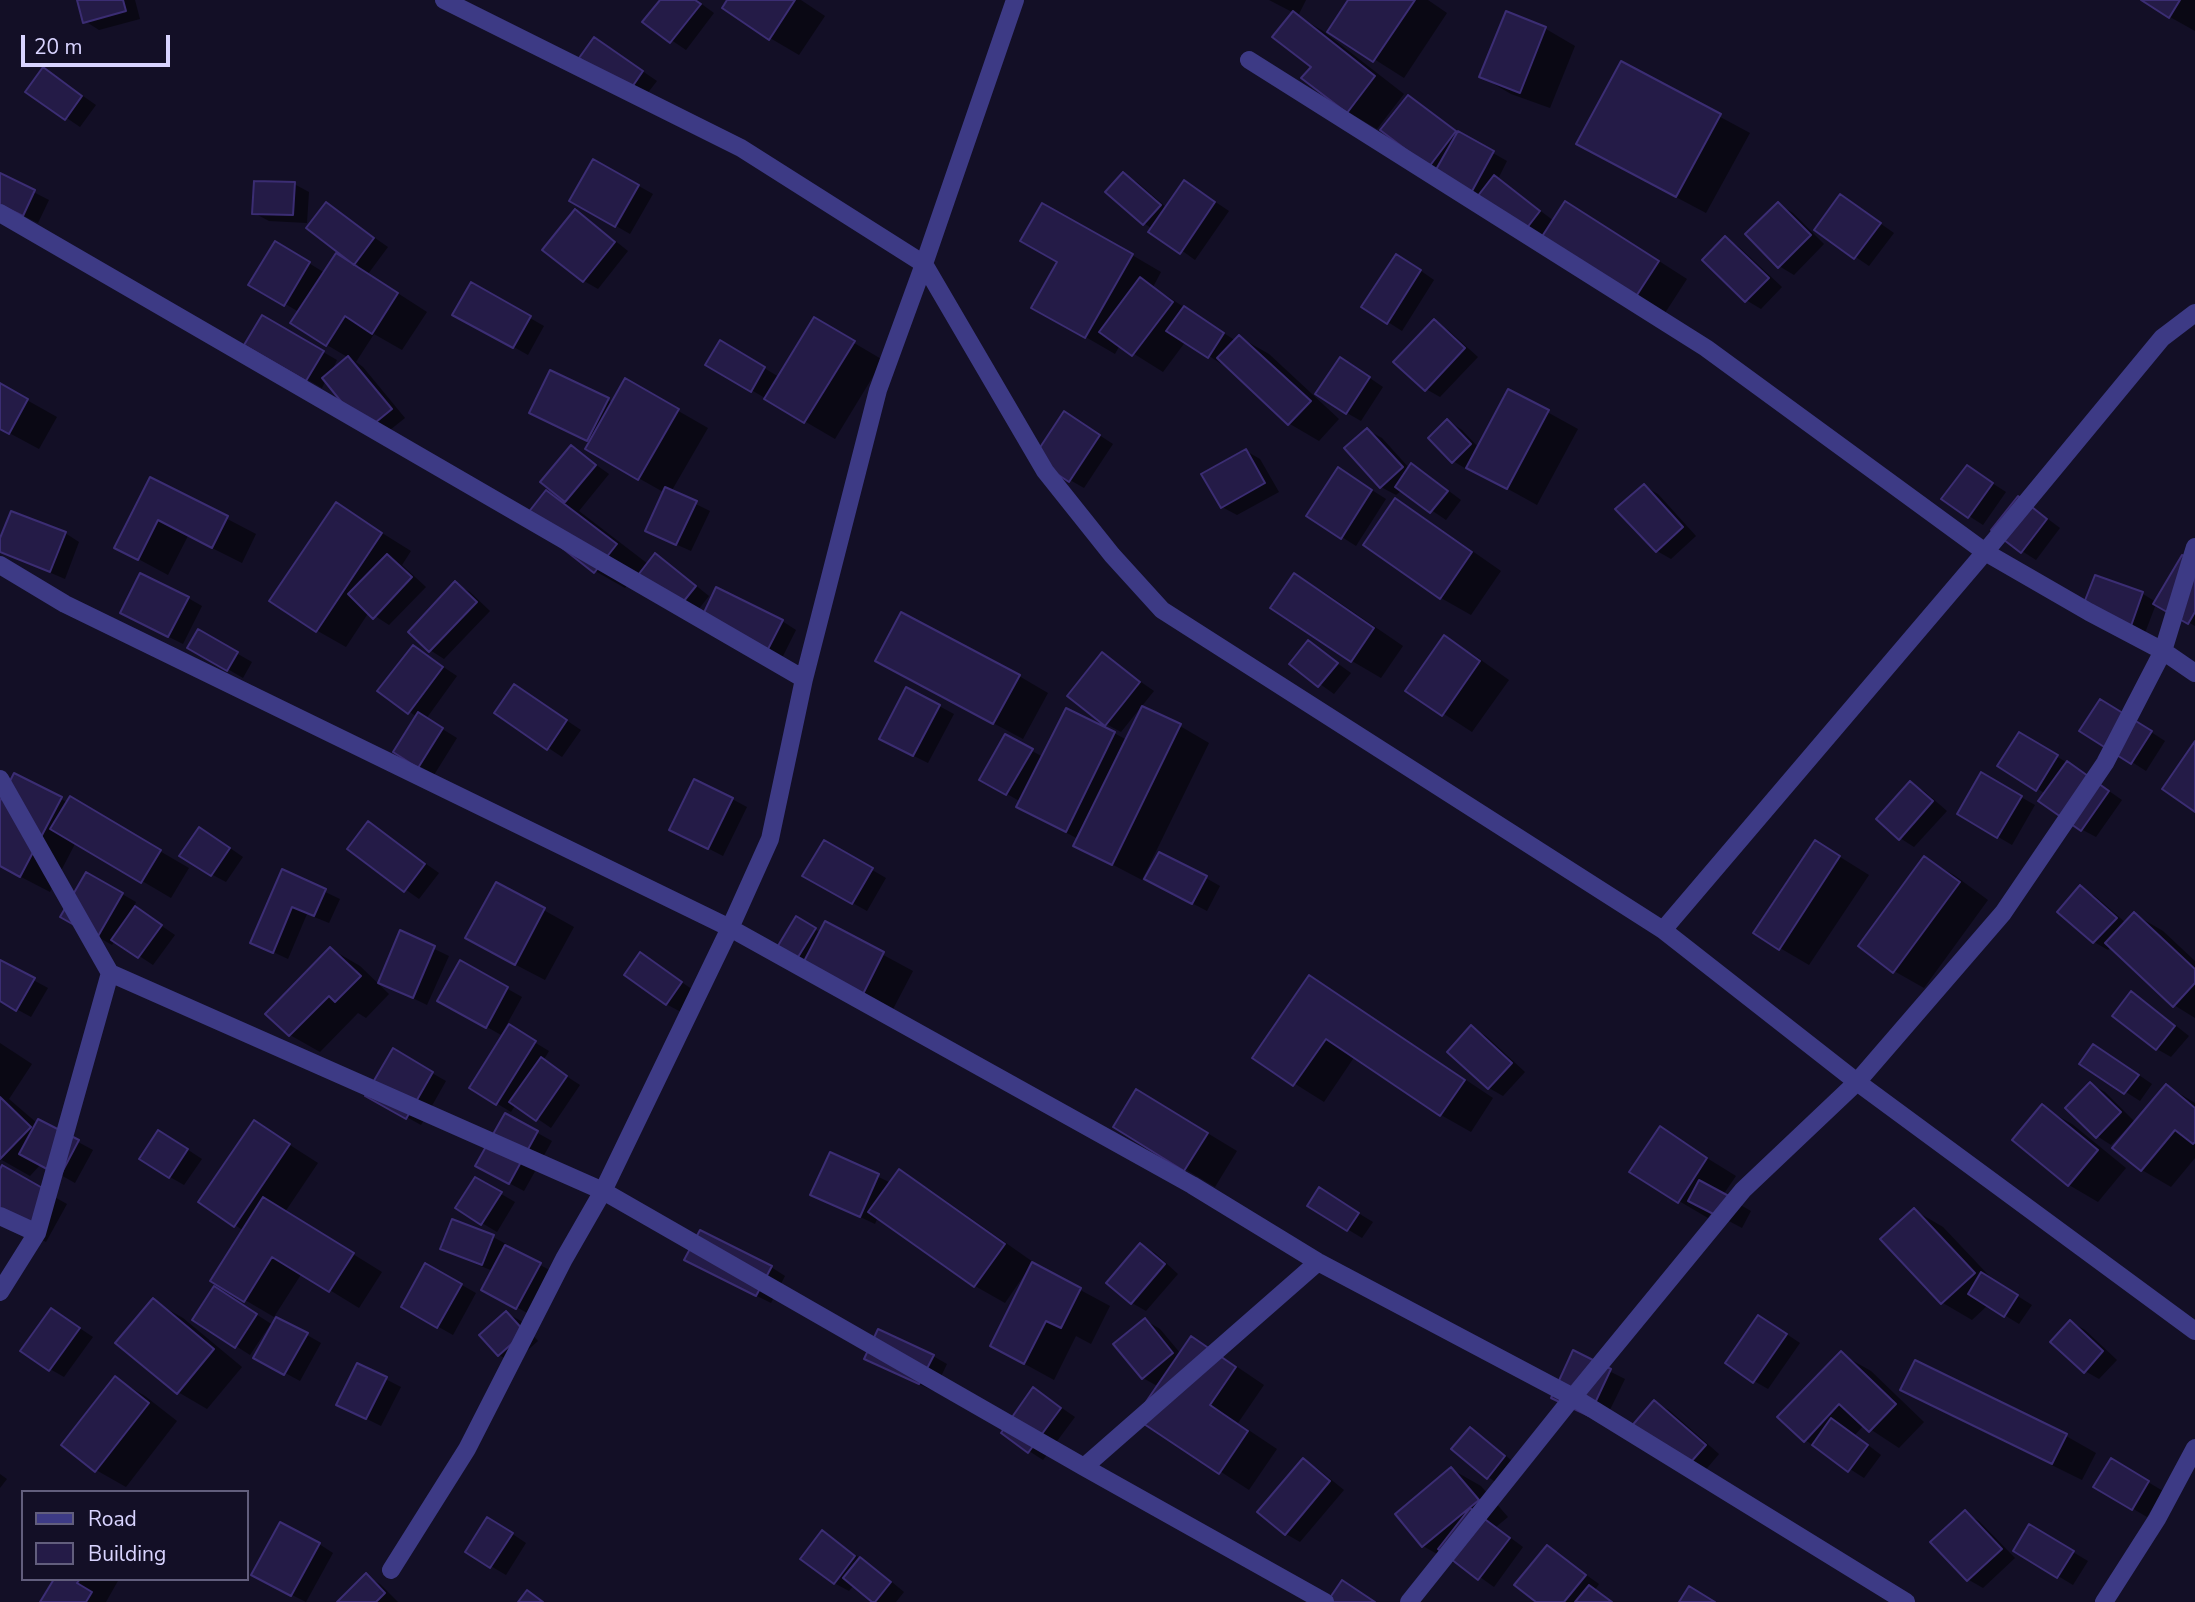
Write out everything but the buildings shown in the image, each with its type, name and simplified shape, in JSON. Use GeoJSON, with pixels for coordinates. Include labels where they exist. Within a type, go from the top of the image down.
{"type":"FeatureCollection","features":[{"type":"Feature","properties":{"kind":"street"},"geometry":{"type":"LineString","coordinates":[[444,0],[741,148],[924,264],[1045,471],[1112,555],[1162,610],[1663,930],[1857,1082],[2195,1331]]}},
{"type":"Feature","properties":{"kind":"street"},"geometry":{"type":"LineString","coordinates":[[391,1570],[467,1449],[564,1259],[603,1191],[770,839],[804,679],[878,390],[1015,0]]}},
{"type":"Feature","properties":{"kind":"street"},"geometry":{"type":"LineString","coordinates":[[1250,60],[1706,348],[1985,552],[2163,651],[2195,673]]}},
{"type":"Feature","properties":{"kind":"street"},"geometry":{"type":"LineString","coordinates":[[0,213],[804,679]]}},
{"type":"Feature","properties":{"kind":"street"},"geometry":{"type":"LineString","coordinates":[[1663,930],[1985,552],[2162,338],[2195,313]]}},
{"type":"Feature","properties":{"kind":"street"},"geometry":{"type":"LineString","coordinates":[[1409,1602],[1743,1191],[1857,1082],[2003,913],[2105,763],[2163,651],[2195,547]]}},
{"type":"Feature","properties":{"kind":"street"},"geometry":{"type":"LineString","coordinates":[[0,565],[65,604],[730,928],[1192,1185],[1318,1262],[1573,1397],[1906,1602]]}},
{"type":"Feature","properties":{"kind":"street"},"geometry":{"type":"LineString","coordinates":[[0,779],[110,973],[603,1191],[1325,1602]]}},
{"type":"Feature","properties":{"kind":"street"},"geometry":{"type":"LineString","coordinates":[[0,1292],[37,1233],[110,973]]}},
{"type":"Feature","properties":{"kind":"street"},"geometry":{"type":"LineString","coordinates":[[0,1216],[37,1233]]}},
{"type":"Feature","properties":{"kind":"street"},"geometry":{"type":"LineString","coordinates":[[1084,1467],[1318,1262]]}},
{"type":"Feature","properties":{"kind":"street"},"geometry":{"type":"LineString","coordinates":[[2104,1602],[2157,1519],[2195,1448]]}}]}
